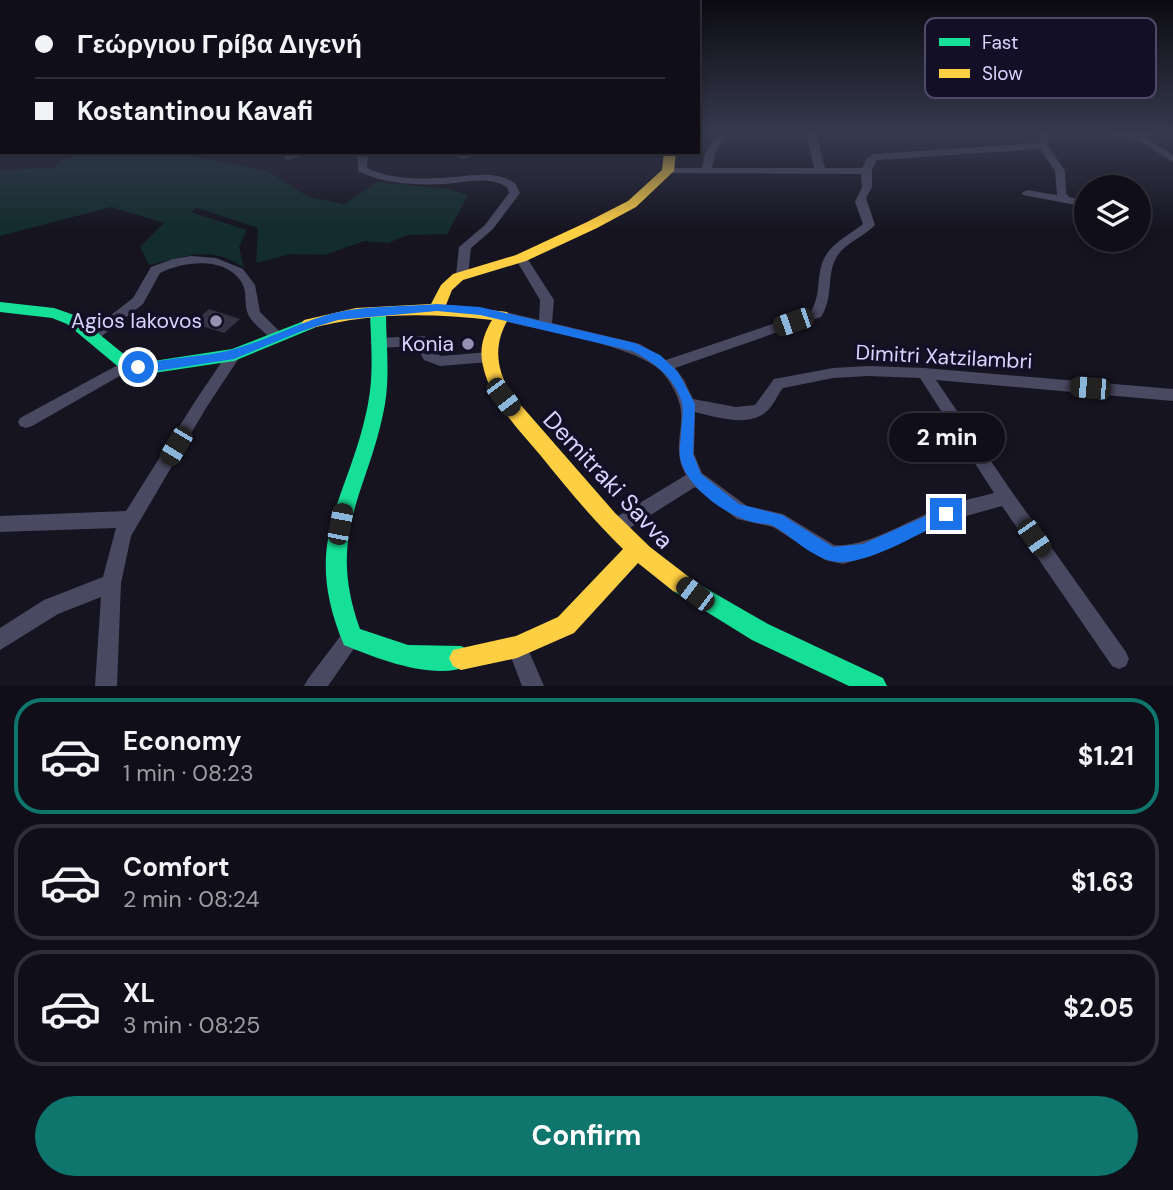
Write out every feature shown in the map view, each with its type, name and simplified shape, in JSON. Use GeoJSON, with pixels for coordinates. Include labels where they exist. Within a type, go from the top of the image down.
{"type":"FeatureCollection","features":[{"type":"Feature","properties":{"kind":"street"},"geometry":{"type":"LineString","coordinates":[[362,166],[362,169],[372,174],[431,181],[493,177],[514,188],[513,197],[500,209],[489,227],[465,247],[462,275]]}},
{"type":"Feature","properties":{"kind":"street"},"geometry":{"type":"LineString","coordinates":[[668,171],[669,166]]}},
{"type":"Feature","properties":{"kind":"street"},"geometry":{"type":"LineString","coordinates":[[819,166],[820,170]]}},
{"type":"Feature","properties":{"kind":"street"},"geometry":{"type":"LineString","coordinates":[[665,366],[816,314],[822,303],[826,265],[834,250],[869,225],[869,215],[859,202],[867,187],[867,166]]}},
{"type":"Feature","properties":{"kind":"street"},"geometry":{"type":"LineString","coordinates":[[1057,166],[1061,193],[1065,200]]}},
{"type":"Feature","properties":{"kind":"street"},"geometry":{"type":"LineString","coordinates":[[437,308],[446,288],[462,275],[521,258],[632,204],[668,171],[866,171]]}},
{"type":"Feature","properties":{"kind":"street"},"geometry":{"type":"LineString","coordinates":[[1027,193],[1074,202]]}},
{"type":"Feature","properties":{"kind":"street"},"geometry":{"type":"LineString","coordinates":[[521,258],[547,300],[545,326]]}},
{"type":"Feature","properties":{"kind":"street"},"geometry":{"type":"LineString","coordinates":[[93,336],[135,304],[155,270],[177,262],[201,260],[224,264],[242,275],[250,288],[254,313],[277,337]]}},
{"type":"Feature","properties":{"kind":"street"},"geometry":{"type":"LineString","coordinates":[[0,307],[54,313],[72,320],[127,365]]}},
{"type":"Feature","properties":{"kind":"street"},"geometry":{"type":"LineString","coordinates":[[26,422],[127,365],[157,367],[234,355],[327,318],[437,308],[502,316],[635,348],[665,366],[679,384],[688,404],[686,454],[696,478],[743,513],[777,520],[832,554],[843,555],[864,550],[946,514],[1006,498]]}},
{"type":"Feature","properties":{"kind":"street"},"geometry":{"type":"LineString","coordinates":[[378,313],[374,414],[343,505],[333,565],[333,594],[352,637],[408,657],[445,659],[479,656],[517,647],[566,625],[638,548]]}},
{"type":"Feature","properties":{"kind":"street"},"geometry":{"type":"LineString","coordinates":[[377,343],[422,341],[429,356],[440,361],[489,357],[490,339],[502,316]]}},
{"type":"Feature","properties":{"kind":"street"},"geometry":{"type":"LineString","coordinates":[[106,686],[111,583],[117,551],[130,519],[234,355]]}},
{"type":"Feature","properties":{"kind":"street","name":"Demitraki Savva"},"geometry":{"type":"LineString","coordinates":[[489,357],[503,397],[560,467],[638,548],[695,594],[741,621],[875,686]]}},
{"type":"Feature","properties":{"kind":"street","name":"Dimitri Xatzilambri"},"geometry":{"type":"LineString","coordinates":[[688,404],[750,414],[761,408],[772,388],[779,383],[833,373],[868,371],[924,373],[1173,395]]}},
{"type":"Feature","properties":{"kind":"street"},"geometry":{"type":"LineString","coordinates":[[924,373],[1006,498],[1119,659]]}},
{"type":"Feature","properties":{"kind":"street"},"geometry":{"type":"LineString","coordinates":[[616,527],[696,478]]}},
{"type":"Feature","properties":{"kind":"street"},"geometry":{"type":"LineString","coordinates":[[0,524],[130,519]]}},
{"type":"Feature","properties":{"kind":"street"},"geometry":{"type":"LineString","coordinates":[[0,640],[51,607],[111,583]]}},
{"type":"Feature","properties":{"kind":"street"},"geometry":{"type":"LineString","coordinates":[[315,686],[352,637]]}},
{"type":"Feature","properties":{"kind":"street"},"geometry":{"type":"LineString","coordinates":[[517,647],[533,686]]}},
{"type":"Feature","properties":{"kind":"green space"},"geometry":{"type":"Polygon","coordinates":[[[241,166],[269,172],[309,197],[344,204],[378,182],[449,189],[468,195],[447,234],[408,235],[388,243],[364,241],[325,255],[290,254],[256,263],[258,228],[197,208],[190,212],[247,230],[239,247],[244,268],[221,256],[209,254],[186,256],[149,265],[140,247],[164,223],[111,207],[0,236],[0,170],[241,166]]]}},
{"type":"Feature","properties":{"kind":"building","name":"Agios Iakovos"},"geometry":{"type":"Polygon","coordinates":[[[209,309],[240,319],[224,333],[193,323],[209,309]]]}},
{"type":"Feature","properties":{"kind":"traffic: fast"},"geometry":{"type":"LineString","coordinates":[[0,307],[54,313],[72,320],[127,365],[147,368],[234,355],[309,324]]}},
{"type":"Feature","properties":{"kind":"traffic: fast"},"geometry":{"type":"LineString","coordinates":[[378,313],[377,403],[347,499],[336,549],[335,576],[341,605],[352,637],[408,657],[461,658]]}},
{"type":"Feature","properties":{"kind":"traffic: fast"},"geometry":{"type":"LineString","coordinates":[[681,584],[760,632],[875,686]]}},
{"type":"Feature","properties":{"kind":"traffic: slow"},"geometry":{"type":"LineString","coordinates":[[437,308],[446,288],[458,277],[521,258],[632,204],[668,171],[669,166]]}},
{"type":"Feature","properties":{"kind":"traffic: slow"},"geometry":{"type":"LineString","coordinates":[[309,324],[356,313],[405,309],[502,316],[492,334],[489,353],[495,379],[505,400],[608,520],[681,584]]}},
{"type":"Feature","properties":{"kind":"traffic: slow"},"geometry":{"type":"LineString","coordinates":[[461,658],[517,647],[566,625],[638,548]]}},
{"type":"Feature","properties":{"kind":"place","name":"Agios Iakovos"},"geometry":{"type":"Point","coordinates":[216,321]}},
{"type":"Feature","properties":{"kind":"place","name":"Konia"},"geometry":{"type":"Point","coordinates":[468,344]}},
{"type":"Feature","properties":{"kind":"route"},"geometry":{"type":"LineString","coordinates":[[138,367],[157,367],[234,355],[327,318],[356,313],[437,308],[480,311],[635,348],[656,358],[673,375],[685,394],[690,413],[686,454],[696,478],[734,508],[743,513],[786,524],[811,543],[832,554],[843,555],[864,550],[946,514]]}}]}
